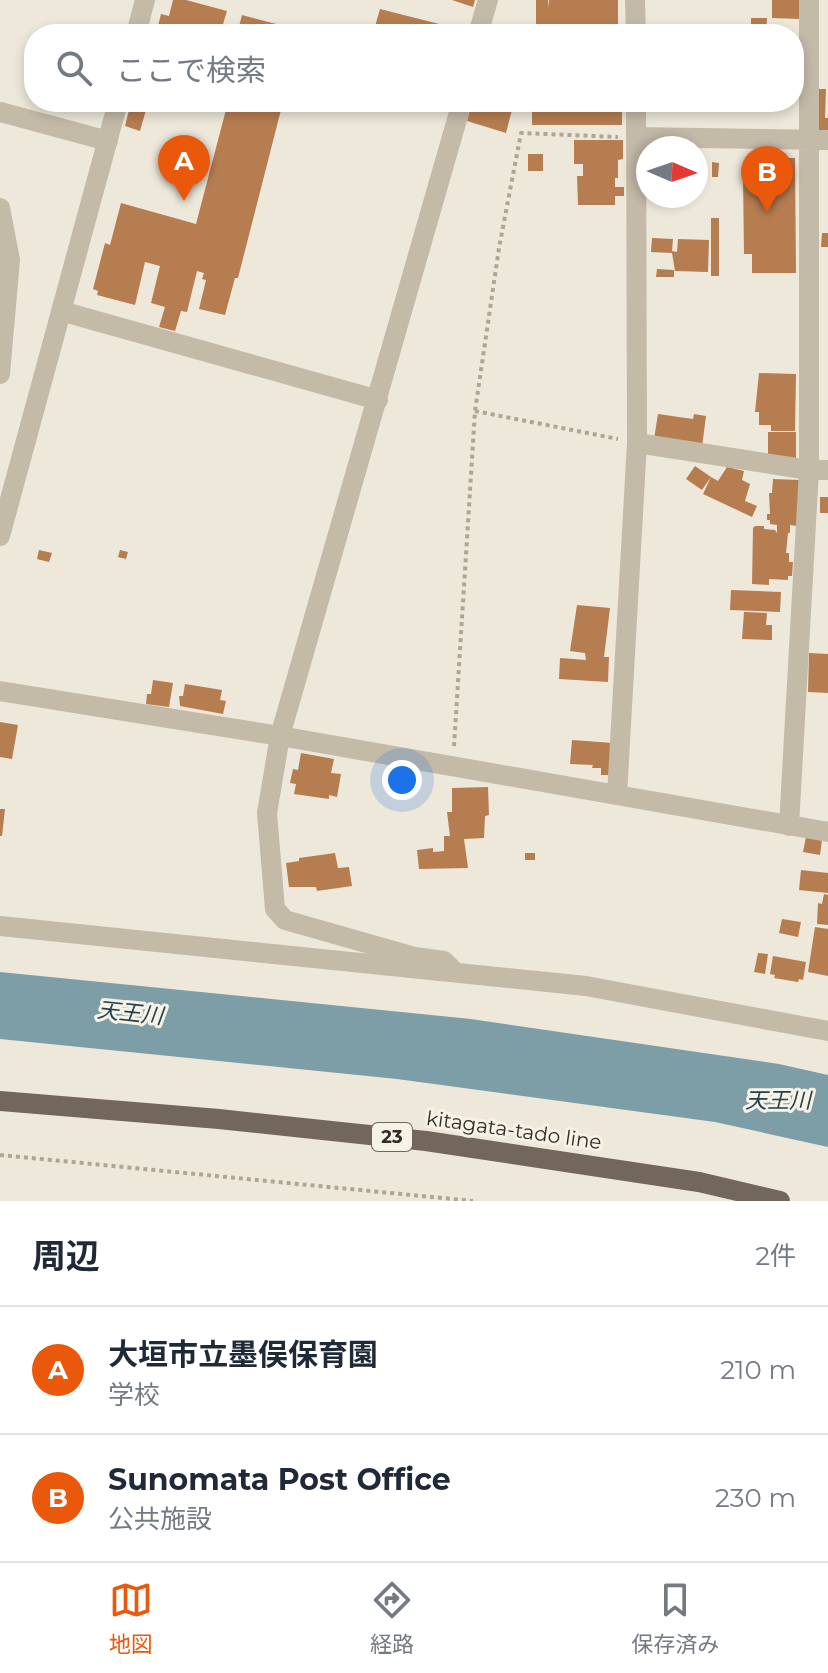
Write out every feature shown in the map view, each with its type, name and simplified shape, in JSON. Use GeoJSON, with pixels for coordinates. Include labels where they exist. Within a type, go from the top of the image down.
{"type":"FeatureCollection","features":[{"type":"Feature","properties":{"kind":"main road","name":"kitagata-tado line"},"geometry":{"type":"LineString","coordinates":[[0,1101],[219,1119],[426,1141],[699,1182],[780,1201]]}},
{"type":"Feature","properties":{"kind":"street"},"geometry":{"type":"LineString","coordinates":[[139,24],[145,0]]}},
{"type":"Feature","properties":{"kind":"street"},"geometry":{"type":"LineString","coordinates":[[481,24],[488,0]]}},
{"type":"Feature","properties":{"kind":"street"},"geometry":{"type":"LineString","coordinates":[[635,0],[636,24]]}},
{"type":"Feature","properties":{"kind":"street"},"geometry":{"type":"LineString","coordinates":[[789,826],[819,470],[818,140],[809,0]]}},
{"type":"Feature","properties":{"kind":"street"},"geometry":{"type":"LineString","coordinates":[[0,112],[108,141]]}},
{"type":"Feature","properties":{"kind":"street"},"geometry":{"type":"LineString","coordinates":[[1,523],[19,470],[115,112]]}},
{"type":"Feature","properties":{"kind":"street"},"geometry":{"type":"LineString","coordinates":[[455,972],[444,961],[415,957],[285,920],[275,909],[267,813],[280,736],[459,112]]}},
{"type":"Feature","properties":{"kind":"street"},"geometry":{"type":"LineString","coordinates":[[636,112],[637,136]]}},
{"type":"Feature","properties":{"kind":"street"},"geometry":{"type":"LineString","coordinates":[[708,138],[818,140]]}},
{"type":"Feature","properties":{"kind":"street"},"geometry":{"type":"LineString","coordinates":[[0,208],[10,260],[0,374]]}},
{"type":"Feature","properties":{"kind":"street"},"geometry":{"type":"LineString","coordinates":[[617,795],[637,443],[637,208]]}},
{"type":"Feature","properties":{"kind":"street"},"geometry":{"type":"LineString","coordinates":[[61,311],[378,400]]}},
{"type":"Feature","properties":{"kind":"street"},"geometry":{"type":"LineString","coordinates":[[637,443],[819,470]]}},
{"type":"Feature","properties":{"kind":"street"},"geometry":{"type":"LineString","coordinates":[[0,691],[280,736],[828,832]]}},
{"type":"Feature","properties":{"kind":"street"},"geometry":{"type":"LineString","coordinates":[[0,926],[586,986],[828,1031]]}},
{"type":"Feature","properties":{"kind":"path"},"geometry":{"type":"LineString","coordinates":[[453,766],[475,411],[499,248],[521,133],[636,137]]}},
{"type":"Feature","properties":{"kind":"path"},"geometry":{"type":"LineString","coordinates":[[475,411],[637,443]]}},
{"type":"Feature","properties":{"kind":"path"},"geometry":{"type":"LineString","coordinates":[[0,1155],[473,1201]]}},
{"type":"Feature","properties":{"kind":"water","name":"天王川"},"geometry":{"type":"Polygon","coordinates":[[[0,972],[471,1019],[779,1064],[828,1075],[828,1147],[715,1122],[397,1079],[0,1039],[0,972]]]}},
{"type":"Feature","properties":{"kind":"building"},"geometry":{"type":"Polygon","coordinates":[[[173,0],[186,0],[227,11],[223,24],[158,24],[161,14],[169,16],[173,0]]]}},
{"type":"Feature","properties":{"kind":"building"},"geometry":{"type":"Polygon","coordinates":[[[452,0],[475,0],[473,7],[452,0]]]}},
{"type":"Feature","properties":{"kind":"building"},"geometry":{"type":"Polygon","coordinates":[[[536,0],[548,0],[548,8],[549,0],[618,0],[618,24],[536,24],[536,0]]]}},
{"type":"Feature","properties":{"kind":"building"},"geometry":{"type":"Polygon","coordinates":[[[772,0],[799,0],[799,19],[772,18],[772,0]]]}},
{"type":"Feature","properties":{"kind":"building"},"geometry":{"type":"Polygon","coordinates":[[[380,9],[439,24],[376,24],[380,9]]]}},
{"type":"Feature","properties":{"kind":"building"},"geometry":{"type":"Polygon","coordinates":[[[242,15],[276,24],[240,24],[242,15]]]}},
{"type":"Feature","properties":{"kind":"building"},"geometry":{"type":"Polygon","coordinates":[[[751,18],[767,18],[767,24],[751,24],[751,18]]]}},
{"type":"Feature","properties":{"kind":"building"},"geometry":{"type":"Polygon","coordinates":[[[818,89],[826,89],[828,134],[818,130],[818,89]]]}},
{"type":"Feature","properties":{"kind":"building"},"geometry":{"type":"Polygon","coordinates":[[[128,112],[145,112],[140,131],[125,126],[128,112]]]}},
{"type":"Feature","properties":{"kind":"building"},"geometry":{"type":"Polygon","coordinates":[[[225,112],[280,112],[238,278],[235,278],[225,315],[199,309],[206,280],[202,279],[204,273],[197,271],[187,312],[181,311],[175,331],[159,327],[165,307],[151,303],[160,266],[145,262],[135,305],[97,295],[98,291],[93,289],[105,243],[110,245],[121,203],[196,224],[225,112]]]}},
{"type":"Feature","properties":{"kind":"building"},"geometry":{"type":"Polygon","coordinates":[[[469,112],[511,112],[506,133],[467,121],[469,112]]]}},
{"type":"Feature","properties":{"kind":"building"},"geometry":{"type":"Polygon","coordinates":[[[532,112],[622,112],[622,125],[532,125],[532,112]]]}},
{"type":"Feature","properties":{"kind":"building"},"geometry":{"type":"Polygon","coordinates":[[[574,140],[623,140],[623,159],[618,160],[615,187],[624,187],[624,196],[615,196],[615,205],[578,205],[577,176],[583,176],[583,164],[574,164],[574,140]]]}},
{"type":"Feature","properties":{"kind":"building"},"geometry":{"type":"Polygon","coordinates":[[[528,154],[543,154],[543,171],[528,171],[528,154]]]}},
{"type":"Feature","properties":{"kind":"building"},"geometry":{"type":"Polygon","coordinates":[[[752,158],[795,158],[796,273],[752,273],[752,254],[744,254],[743,177],[752,177],[752,158]]]}},
{"type":"Feature","properties":{"kind":"building"},"geometry":{"type":"Polygon","coordinates":[[[712,162],[719,163],[718,177],[712,177],[712,162]]]}},
{"type":"Feature","properties":{"kind":"building"},"geometry":{"type":"Polygon","coordinates":[[[711,218],[719,218],[719,276],[711,276],[711,218]]]}},
{"type":"Feature","properties":{"kind":"building"},"geometry":{"type":"Polygon","coordinates":[[[822,233],[828,233],[828,247],[821,247],[822,233]]]}},
{"type":"Feature","properties":{"kind":"building"},"geometry":{"type":"Polygon","coordinates":[[[652,238],[673,239],[672,251],[677,252],[678,239],[709,240],[708,272],[675,271],[672,253],[651,252],[652,238]]]}},
{"type":"Feature","properties":{"kind":"building"},"geometry":{"type":"Polygon","coordinates":[[[657,269],[674,270],[674,277],[656,277],[657,269]]]}},
{"type":"Feature","properties":{"kind":"building"},"geometry":{"type":"Polygon","coordinates":[[[759,373],[796,374],[795,431],[771,431],[771,425],[759,425],[759,412],[755,412],[759,373]]]}},
{"type":"Feature","properties":{"kind":"building"},"geometry":{"type":"Polygon","coordinates":[[[658,414],[693,419],[694,414],[706,416],[702,447],[654,439],[658,414]]]}},
{"type":"Feature","properties":{"kind":"building"},"geometry":{"type":"Polygon","coordinates":[[[768,432],[796,432],[796,458],[768,456],[768,432]]]}},
{"type":"Feature","properties":{"kind":"building"},"geometry":{"type":"Polygon","coordinates":[[[695,466],[711,477],[702,490],[686,479],[695,466]]]}},
{"type":"Feature","properties":{"kind":"building"},"geometry":{"type":"Polygon","coordinates":[[[727,467],[744,471],[742,480],[750,484],[745,501],[757,506],[752,517],[703,494],[711,477],[718,481],[727,467]]]}},
{"type":"Feature","properties":{"kind":"building"},"geometry":{"type":"Polygon","coordinates":[[[773,479],[799,480],[797,526],[790,525],[786,553],[789,553],[789,562],[793,562],[792,576],[788,576],[788,580],[769,579],[769,585],[752,584],[753,528],[764,526],[764,529],[777,533],[777,525],[767,520],[773,479]]]}},
{"type":"Feature","properties":{"kind":"building"},"geometry":{"type":"Polygon","coordinates":[[[820,497],[828,497],[828,513],[820,513],[820,497]]]}},
{"type":"Feature","properties":{"kind":"building"},"geometry":{"type":"Polygon","coordinates":[[[39,550],[52,553],[49,562],[37,559],[39,550]]]}},
{"type":"Feature","properties":{"kind":"building"},"geometry":{"type":"Polygon","coordinates":[[[120,550],[128,552],[126,559],[118,557],[120,550]]]}},
{"type":"Feature","properties":{"kind":"building"},"geometry":{"type":"Polygon","coordinates":[[[731,590],[781,592],[780,612],[730,610],[731,590]]]}},
{"type":"Feature","properties":{"kind":"building"},"geometry":{"type":"Polygon","coordinates":[[[577,605],[610,608],[604,657],[609,657],[608,682],[559,679],[560,658],[586,660],[585,653],[570,651],[577,605]]]}},
{"type":"Feature","properties":{"kind":"building"},"geometry":{"type":"Polygon","coordinates":[[[744,612],[767,613],[766,625],[772,625],[772,640],[742,639],[744,612]]]}},
{"type":"Feature","properties":{"kind":"building"},"geometry":{"type":"Polygon","coordinates":[[[809,653],[828,654],[828,693],[808,692],[809,653]]]}},
{"type":"Feature","properties":{"kind":"building"},"geometry":{"type":"Polygon","coordinates":[[[153,680],[173,683],[169,707],[146,704],[153,680]]]}},
{"type":"Feature","properties":{"kind":"building"},"geometry":{"type":"Polygon","coordinates":[[[185,684],[222,690],[220,700],[226,701],[223,714],[180,706],[179,696],[183,696],[185,684]]]}},
{"type":"Feature","properties":{"kind":"building"},"geometry":{"type":"Polygon","coordinates":[[[0,722],[18,725],[12,759],[0,757],[0,722]]]}},
{"type":"Feature","properties":{"kind":"building"},"geometry":{"type":"Polygon","coordinates":[[[572,740],[613,743],[609,775],[601,775],[601,768],[592,768],[593,765],[570,764],[572,740]]]}},
{"type":"Feature","properties":{"kind":"building"},"geometry":{"type":"Polygon","coordinates":[[[301,753],[334,759],[331,773],[341,774],[337,797],[329,795],[329,799],[294,794],[296,784],[290,783],[293,769],[298,770],[301,753]]]}},
{"type":"Feature","properties":{"kind":"building"},"geometry":{"type":"Polygon","coordinates":[[[488,787],[489,815],[485,816],[484,838],[464,839],[468,868],[419,869],[417,850],[433,848],[433,852],[444,851],[444,836],[450,836],[447,812],[452,812],[452,788],[488,787]]]}},
{"type":"Feature","properties":{"kind":"building"},"geometry":{"type":"Polygon","coordinates":[[[0,809],[5,809],[2,836],[0,836],[0,809]]]}},
{"type":"Feature","properties":{"kind":"building"},"geometry":{"type":"Polygon","coordinates":[[[806,837],[822,840],[820,855],[803,852],[806,837]]]}},
{"type":"Feature","properties":{"kind":"building"},"geometry":{"type":"Polygon","coordinates":[[[335,853],[338,868],[349,867],[352,886],[317,891],[316,887],[289,887],[286,863],[335,853]]]}},
{"type":"Feature","properties":{"kind":"building"},"geometry":{"type":"Polygon","coordinates":[[[525,853],[535,853],[535,860],[525,860],[525,853]]]}},
{"type":"Feature","properties":{"kind":"building"},"geometry":{"type":"Polygon","coordinates":[[[801,870],[828,873],[828,893],[799,890],[801,870]]]}},
{"type":"Feature","properties":{"kind":"building"},"geometry":{"type":"Polygon","coordinates":[[[824,894],[828,895],[828,925],[817,924],[818,903],[822,904],[824,894]]]}},
{"type":"Feature","properties":{"kind":"building"},"geometry":{"type":"Polygon","coordinates":[[[782,919],[801,922],[798,937],[779,933],[782,919]]]}},
{"type":"Feature","properties":{"kind":"building"},"geometry":{"type":"Polygon","coordinates":[[[815,927],[828,929],[828,976],[808,972],[815,927]]]}},
{"type":"Feature","properties":{"kind":"building"},"geometry":{"type":"Polygon","coordinates":[[[758,953],[768,954],[765,974],[754,972],[758,953]]]}},
{"type":"Feature","properties":{"kind":"building"},"geometry":{"type":"Polygon","coordinates":[[[773,956],[806,962],[803,980],[774,978],[775,975],[770,974],[773,956]]]}},
{"type":"Feature","properties":{"kind":"place","name":"大垣市立墨俣保育園"},"geometry":{"type":"Point","coordinates":[184,201]}},
{"type":"Feature","properties":{"kind":"place","name":"Sunomata Post Office"},"geometry":{"type":"Point","coordinates":[767,212]}}]}
